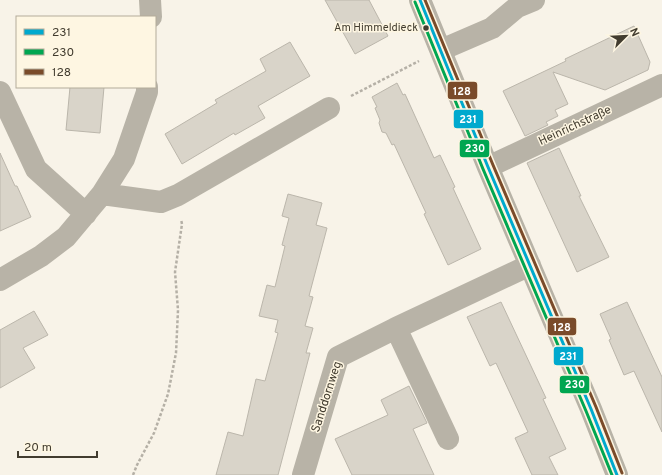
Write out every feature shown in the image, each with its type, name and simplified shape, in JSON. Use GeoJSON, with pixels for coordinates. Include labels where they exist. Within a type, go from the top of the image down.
{"type":"FeatureCollection","features":[{"type":"Feature","properties":{"kind":"street"},"geometry":{"type":"LineString","coordinates":[[150,0],[152,16]]}},
{"type":"Feature","properties":{"kind":"street"},"geometry":{"type":"LineString","coordinates":[[420,0],[488,166],[591,409],[617,475]]}},
{"type":"Feature","properties":{"kind":"street"},"geometry":{"type":"LineString","coordinates":[[441,50],[492,28],[517,7],[534,0]]}},
{"type":"Feature","properties":{"kind":"street","name":"Heinrichstraße"},"geometry":{"type":"LineString","coordinates":[[488,166],[662,85]]}},
{"type":"Feature","properties":{"kind":"street"},"geometry":{"type":"LineString","coordinates":[[0,280],[41,256],[66,237],[102,194],[124,159],[147,92],[147,88]]}},
{"type":"Feature","properties":{"kind":"street"},"geometry":{"type":"LineString","coordinates":[[0,92],[36,170],[86,214]]}},
{"type":"Feature","properties":{"kind":"street"},"geometry":{"type":"LineString","coordinates":[[102,194],[162,202],[178,195],[329,108]]}},
{"type":"Feature","properties":{"kind":"street","name":"Sanddornweg"},"geometry":{"type":"LineString","coordinates":[[303,475],[338,357],[530,265]]}},
{"type":"Feature","properties":{"kind":"street"},"geometry":{"type":"LineString","coordinates":[[396,328],[448,439]]}},
{"type":"Feature","properties":{"kind":"path"},"geometry":{"type":"LineString","coordinates":[[329,108],[441,50]]}},
{"type":"Feature","properties":{"kind":"path"},"geometry":{"type":"LineString","coordinates":[[133,475],[154,433],[168,394],[176,353],[178,310],[175,272],[182,224],[178,195]]}},
{"type":"Feature","properties":{"kind":"building"},"geometry":{"type":"Polygon","coordinates":[[[325,0],[369,0],[388,36],[355,54],[325,0]]]}},
{"type":"Feature","properties":{"kind":"building"},"geometry":{"type":"Polygon","coordinates":[[[634,26],[650,62],[648,70],[605,90],[553,72],[568,104],[555,110],[558,116],[546,122],[548,125],[525,136],[503,91],[634,26]]]}},
{"type":"Feature","properties":{"kind":"building"},"geometry":{"type":"Polygon","coordinates":[[[290,42],[310,76],[258,106],[265,118],[235,135],[234,133],[182,164],[165,134],[217,103],[215,100],[266,71],[260,59],[290,42]]]}},
{"type":"Feature","properties":{"kind":"building"},"geometry":{"type":"Polygon","coordinates":[[[397,83],[403,95],[405,94],[434,158],[440,155],[455,187],[453,188],[481,249],[448,265],[394,144],[392,145],[386,133],[382,132],[379,123],[380,120],[375,108],[377,107],[372,97],[397,83]]]}},
{"type":"Feature","properties":{"kind":"building"},"geometry":{"type":"Polygon","coordinates":[[[70,88],[104,88],[100,133],[66,130],[70,88]]]}},
{"type":"Feature","properties":{"kind":"building"},"geometry":{"type":"Polygon","coordinates":[[[559,148],[581,196],[579,196],[609,257],[577,272],[527,163],[559,148]]]}},
{"type":"Feature","properties":{"kind":"building"},"geometry":{"type":"Polygon","coordinates":[[[0,153],[31,217],[0,231],[0,153]]]}},
{"type":"Feature","properties":{"kind":"building"},"geometry":{"type":"Polygon","coordinates":[[[288,194],[322,203],[316,225],[327,228],[309,296],[313,297],[305,326],[313,328],[306,353],[310,353],[278,475],[216,475],[228,432],[243,436],[256,379],[265,381],[278,333],[275,332],[278,320],[259,316],[267,285],[275,287],[285,246],[282,245],[289,218],[282,216],[288,194]]]}},
{"type":"Feature","properties":{"kind":"building"},"geometry":{"type":"Polygon","coordinates":[[[501,302],[546,398],[543,399],[566,449],[549,457],[558,475],[532,475],[515,438],[528,432],[496,363],[490,366],[467,317],[501,302]]]}},
{"type":"Feature","properties":{"kind":"building"},"geometry":{"type":"Polygon","coordinates":[[[627,302],[662,377],[662,432],[634,371],[624,375],[600,314],[627,302]]]}},
{"type":"Feature","properties":{"kind":"building"},"geometry":{"type":"Polygon","coordinates":[[[34,311],[48,335],[23,348],[35,368],[0,388],[0,330],[34,311]]]}},
{"type":"Feature","properties":{"kind":"building"},"geometry":{"type":"Polygon","coordinates":[[[409,386],[427,423],[413,429],[434,475],[352,475],[335,439],[388,415],[381,400],[409,386]]]}},
{"type":"Feature","properties":{"kind":"transit line","name":"231"},"geometry":{"type":"LineString","coordinates":[[420,0],[488,167],[591,409],[617,475]]}},
{"type":"Feature","properties":{"kind":"transit line","name":"128"},"geometry":{"type":"LineString","coordinates":[[425,0],[493,165],[596,407],[622,473]]}},
{"type":"Feature","properties":{"kind":"transit line","name":"230"},"geometry":{"type":"LineString","coordinates":[[415,2],[483,169],[612,475]]}},
{"type":"Feature","properties":{"kind":"place","name":"Am Himmeldieck"},"geometry":{"type":"Point","coordinates":[426,28]}}]}
